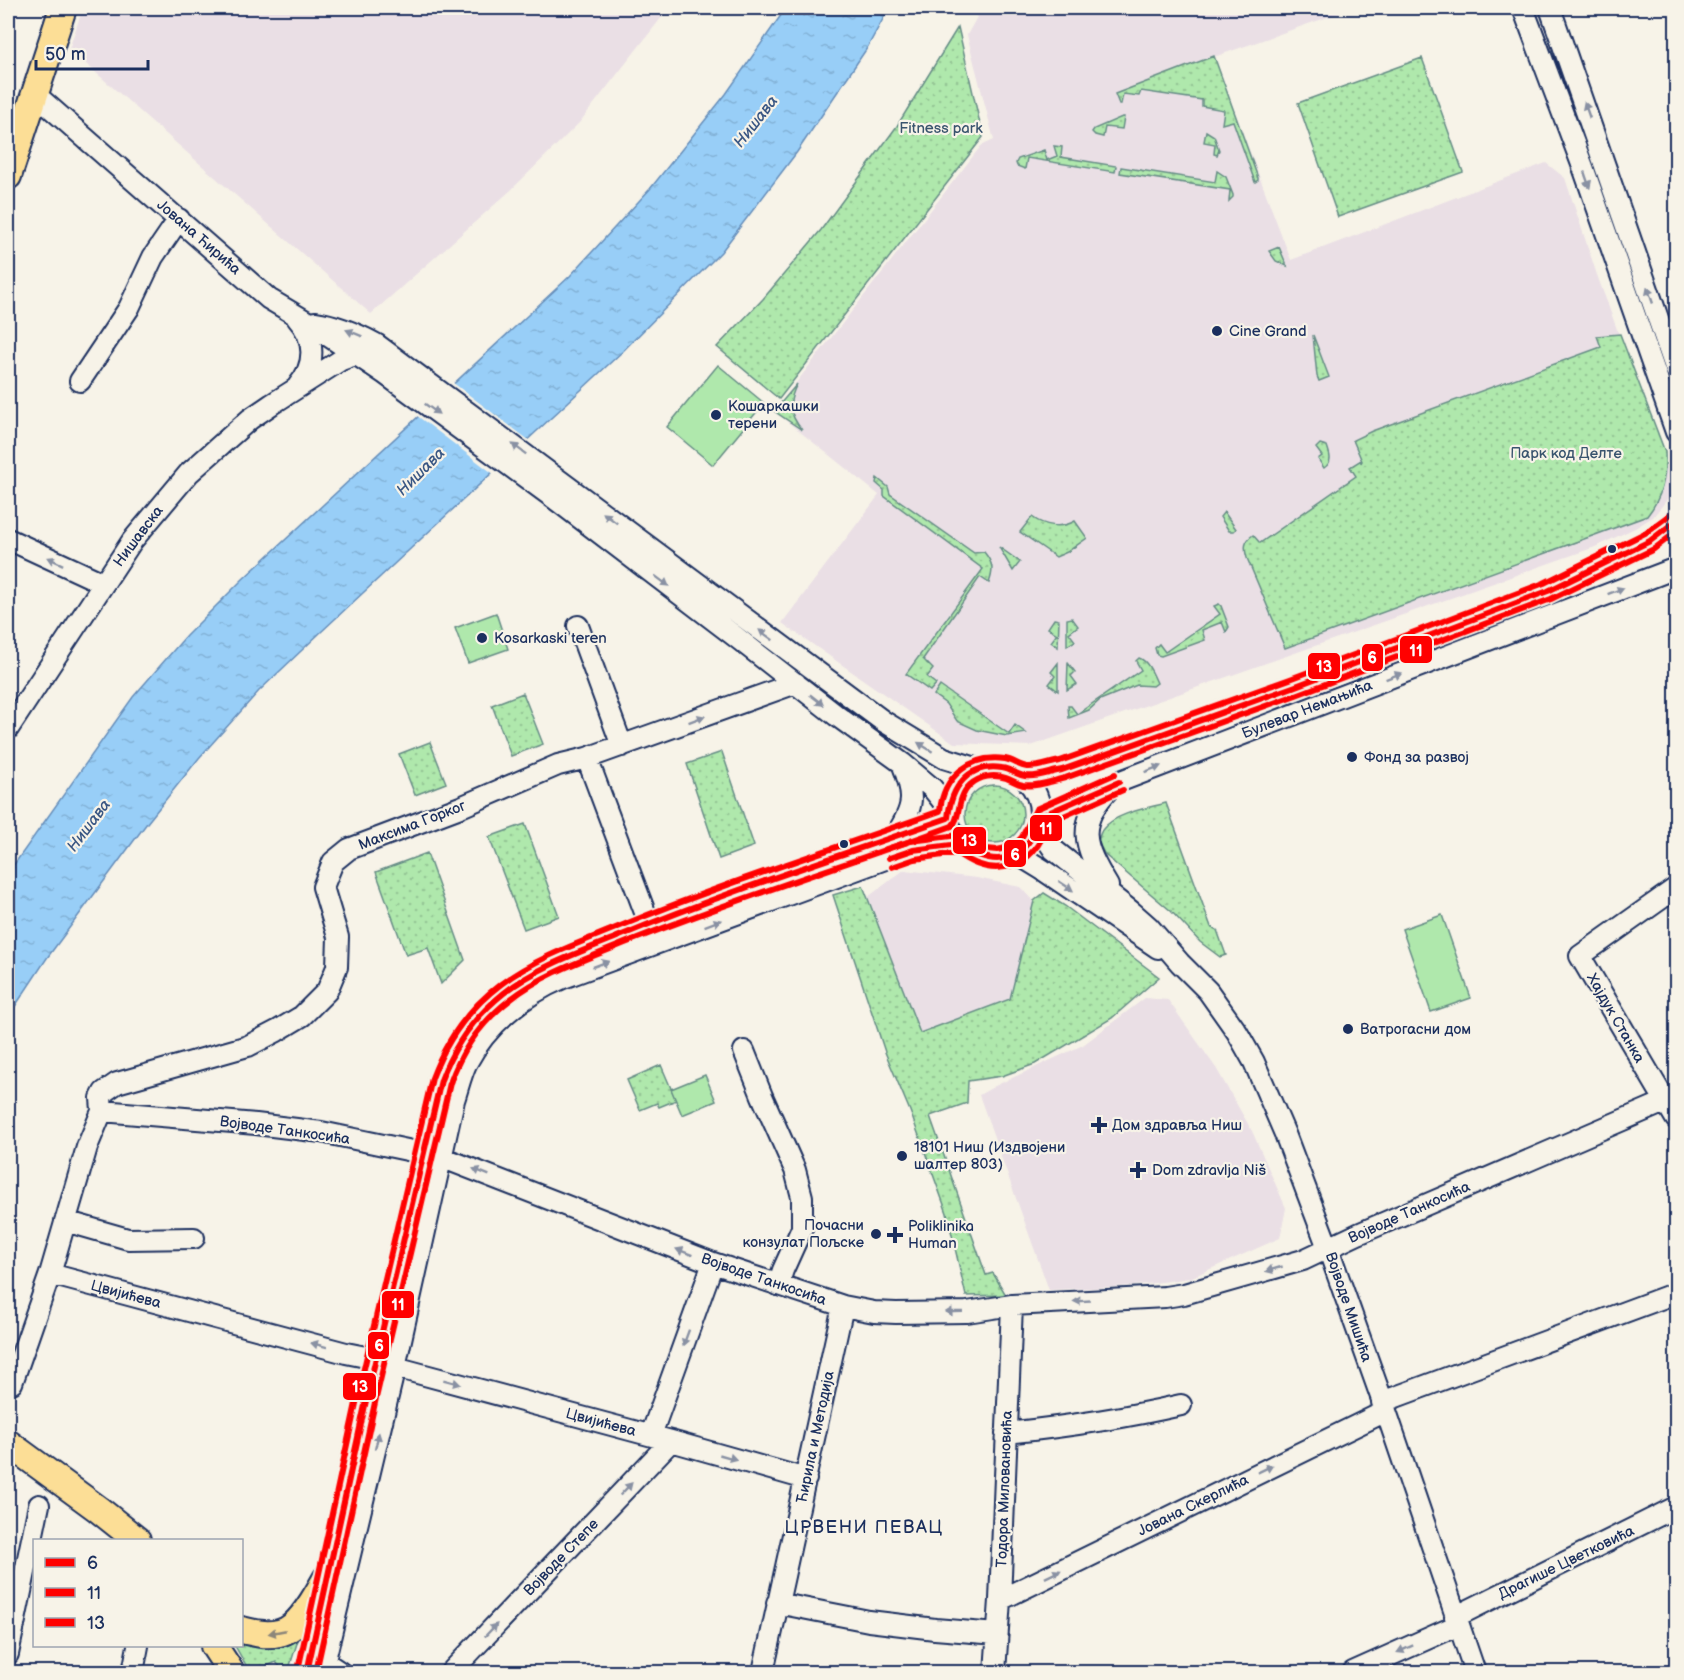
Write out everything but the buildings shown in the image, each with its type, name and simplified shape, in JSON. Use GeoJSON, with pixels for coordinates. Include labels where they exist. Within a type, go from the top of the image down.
{"type":"FeatureCollection","features":[{"type":"Feature","properties":{"kind":"main road"},"geometry":{"type":"LineString","coordinates":[[8,176],[63,8]]}},
{"type":"Feature","properties":{"kind":"main road"},"geometry":{"type":"LineString","coordinates":[[8,1443],[136,1539]]}},
{"type":"Feature","properties":{"kind":"main road"},"geometry":{"type":"LineString","coordinates":[[243,1630],[277,1634],[288,1630],[305,1611],[327,1576]]}},
{"type":"Feature","properties":{"kind":"main road"},"geometry":{"type":"LineString","coordinates":[[209,1647],[218,1672]]}},
{"type":"Feature","properties":{"kind":"main road"},"geometry":{"type":"LineString","coordinates":[[215,1647],[231,1672]]}},
{"type":"Feature","properties":{"kind":"street"},"geometry":{"type":"LineString","coordinates":[[1523,8],[1583,167],[1677,432]]}},
{"type":"Feature","properties":{"kind":"street"},"geometry":{"type":"LineString","coordinates":[[1550,8],[1677,370]]}},
{"type":"Feature","properties":{"kind":"street","name":"Јована Ћирића"},"geometry":{"type":"LineString","coordinates":[[36,95],[269,299],[299,316],[560,492]]}},
{"type":"Feature","properties":{"kind":"street"},"geometry":{"type":"LineString","coordinates":[[80,381],[129,308],[153,257],[179,219]]}},
{"type":"Feature","properties":{"kind":"street"},"geometry":{"type":"LineString","coordinates":[[299,316],[357,334],[397,358],[796,684],[902,763],[932,788],[948,813]]}},
{"type":"Feature","properties":{"kind":"street"},"geometry":{"type":"LineString","coordinates":[[299,316],[321,340],[323,352],[320,369],[302,385]]}},
{"type":"Feature","properties":{"kind":"street"},"geometry":{"type":"LineString","coordinates":[[355,355],[375,354],[397,358]]}},
{"type":"Feature","properties":{"kind":"street","name":"Нишавска"},"geometry":{"type":"LineString","coordinates":[[8,729],[132,541],[189,473],[250,419],[341,360],[355,355]]}},
{"type":"Feature","properties":{"kind":"street"},"geometry":{"type":"LineString","coordinates":[[302,385],[332,373],[347,371],[384,374]]}},
{"type":"Feature","properties":{"kind":"street"},"geometry":{"type":"LineString","coordinates":[[560,492],[748,622],[883,721],[944,758],[979,769]]}},
{"type":"Feature","properties":{"kind":"street","name":"Булевар Немањића"},"geometry":{"type":"LineString","coordinates":[[1023,777],[1062,770],[1293,687],[1548,591],[1650,542],[1677,521]]}},
{"type":"Feature","properties":{"kind":"street"},"geometry":{"type":"LineString","coordinates":[[8,539],[103,583]]}},
{"type":"Feature","properties":{"kind":"street","name":"Булевар Немањића"},"geometry":{"type":"LineString","coordinates":[[1040,822],[1113,784],[1677,568]]}},
{"type":"Feature","properties":{"kind":"street"},"geometry":{"type":"LineString","coordinates":[[578,626],[622,746]]}},
{"type":"Feature","properties":{"kind":"street","name":"Максима Горког"},"geometry":{"type":"LineString","coordinates":[[102,1111],[101,1098],[104,1092],[117,1083],[248,1046],[302,1016],[327,991],[338,967],[338,937],[323,887],[333,862],[349,849],[463,806],[558,765],[587,758],[796,684]]}},
{"type":"Feature","properties":{"kind":"street"},"geometry":{"type":"LineString","coordinates":[[587,758],[649,923]]}},
{"type":"Feature","properties":{"kind":"street"},"geometry":{"type":"LineString","coordinates":[[895,836],[906,818],[912,798],[902,763]]}},
{"type":"Feature","properties":{"kind":"street"},"geometry":{"type":"LineString","coordinates":[[992,767],[1005,768],[1023,777],[1033,788],[1039,801],[1040,822],[1030,843],[1017,854],[1000,860],[973,855],[959,844],[951,832],[948,813],[952,793],[966,776],[979,769],[992,767]]}},
{"type":"Feature","properties":{"kind":"street"},"geometry":{"type":"LineString","coordinates":[[1113,784],[1096,804],[1087,823],[1086,841],[1093,861],[1116,898]]}},
{"type":"Feature","properties":{"kind":"street"},"geometry":{"type":"LineString","coordinates":[[329,1669],[395,1367],[433,1155],[441,1080],[459,1041],[479,1015],[505,992],[540,969],[649,923],[895,836],[948,813]]}},
{"type":"Feature","properties":{"kind":"street","name":"Војводе Мишића"},"geometry":{"type":"LineString","coordinates":[[1040,822],[1054,850],[1149,927],[1208,991],[1237,1032],[1254,1062],[1285,1134],[1328,1248],[1475,1672]]}},
{"type":"Feature","properties":{"kind":"street"},"geometry":{"type":"LineString","coordinates":[[307,1672],[376,1359],[433,1155],[466,1065],[476,1047],[495,1024],[523,999],[563,978],[904,852],[959,844]]}},
{"type":"Feature","properties":{"kind":"street","name":"Војводе Мишића"},"geometry":{"type":"LineString","coordinates":[[1017,854],[1180,963]]}},
{"type":"Feature","properties":{"kind":"street","name":"Хајдук Станка"},"geometry":{"type":"LineString","coordinates":[[1677,888],[1580,956],[1671,1099],[1677,1119]]}},
{"type":"Feature","properties":{"kind":"street"},"geometry":{"type":"LineString","coordinates":[[744,1050],[795,1170],[802,1197],[802,1228],[778,1285]]}},
{"type":"Feature","properties":{"kind":"street","name":"Војводе Танкосића"},"geometry":{"type":"LineString","coordinates":[[102,1111],[321,1132],[433,1155],[713,1263],[778,1285],[843,1306],[874,1312],[918,1313],[967,1312],[1012,1305],[1185,1294],[1304,1260],[1358,1234],[1671,1099]]}},
{"type":"Feature","properties":{"kind":"street"},"geometry":{"type":"LineString","coordinates":[[12,1383],[50,1274],[87,1147],[102,1111]]}},
{"type":"Feature","properties":{"kind":"street"},"geometry":{"type":"LineString","coordinates":[[65,1221],[128,1239],[194,1238]]}},
{"type":"Feature","properties":{"kind":"street"},"geometry":{"type":"LineString","coordinates":[[651,1435],[713,1263]]}},
{"type":"Feature","properties":{"kind":"street","name":"Цвијићева"},"geometry":{"type":"LineString","coordinates":[[50,1274],[376,1359]]}},
{"type":"Feature","properties":{"kind":"street","name":"Јована Скерлића"},"geometry":{"type":"LineString","coordinates":[[1000,1600],[1384,1406],[1677,1293]]}},
{"type":"Feature","properties":{"kind":"street","name":"Тодора Миловановића"},"geometry":{"type":"LineString","coordinates":[[995,1672],[1012,1305]]}},
{"type":"Feature","properties":{"kind":"street","name":"Ћирила и Методија"},"geometry":{"type":"LineString","coordinates":[[763,1672],[843,1306]]}},
{"type":"Feature","properties":{"kind":"street","name":"Цвијићева"},"geometry":{"type":"LineString","coordinates":[[395,1367],[806,1479]]}},
{"type":"Feature","properties":{"kind":"street"},"geometry":{"type":"LineString","coordinates":[[1006,1433],[1056,1427],[1181,1405]]}},
{"type":"Feature","properties":{"kind":"street","name":"Војводе Степе"},"geometry":{"type":"LineString","coordinates":[[451,1672],[671,1441]]}},
{"type":"Feature","properties":{"kind":"street"},"geometry":{"type":"LineString","coordinates":[[8,1654],[39,1505]]}},
{"type":"Feature","properties":{"kind":"street","name":"Драгише Цветковића"},"geometry":{"type":"LineString","coordinates":[[1353,1672],[1677,1507]]}},
{"type":"Feature","properties":{"kind":"street"},"geometry":{"type":"LineString","coordinates":[[777,1603],[869,1621],[997,1634]]}},
{"type":"Feature","properties":{"kind":"street"},"geometry":{"type":"LineString","coordinates":[[133,1672],[138,1647]]}},
{"type":"Feature","properties":{"kind":"shaded area"},"geometry":{"type":"Polygon","coordinates":[[[83,8],[669,8],[579,123],[510,191],[371,314],[69,49],[83,8]]]}},
{"type":"Feature","properties":{"kind":"shaded area"},"geometry":{"type":"Polygon","coordinates":[[[982,8],[1354,8],[1214,57],[1291,260],[1546,163],[1565,178],[1597,275],[1674,484],[1669,497],[1653,517],[1595,547],[1031,746],[954,743],[782,623],[879,495],[774,411],[981,146],[994,140],[967,35],[982,8]]]}},
{"type":"Feature","properties":{"kind":"shaded area"},"geometry":{"type":"Polygon","coordinates":[[[904,870],[977,878],[1020,887],[1034,901],[1010,999],[920,1033],[868,897],[904,870]]]}},
{"type":"Feature","properties":{"kind":"shaded area","name":"Dom zdravlja Niš"},"geometry":{"type":"Polygon","coordinates":[[[1145,998],[1168,1000],[1216,1068],[1252,1131],[1286,1208],[1280,1238],[1190,1278],[1133,1286],[1049,1290],[979,1095],[1083,1045],[1145,998]]]}},
{"type":"Feature","properties":{"kind":"green space","name":"Fitness park"},"geometry":{"type":"Polygon","coordinates":[[[958,27],[983,137],[779,399],[717,347],[763,299],[821,230],[897,126],[958,27]]]}},
{"type":"Feature","properties":{"kind":"green space"},"geometry":{"type":"Polygon","coordinates":[[[1214,56],[1258,178],[1255,182],[1233,121],[1222,124],[1224,110],[1202,106],[1202,100],[1141,91],[1139,96],[1123,94],[1121,104],[1119,104],[1115,94],[1214,56]]]}},
{"type":"Feature","properties":{"kind":"green space"},"geometry":{"type":"Polygon","coordinates":[[[1422,58],[1463,172],[1338,217],[1298,103],[1422,58]]]}},
{"type":"Feature","properties":{"kind":"green space"},"geometry":{"type":"Polygon","coordinates":[[[1124,117],[1122,129],[1105,127],[1103,137],[1092,132],[1094,129],[1124,117]]]}},
{"type":"Feature","properties":{"kind":"green space"},"geometry":{"type":"Polygon","coordinates":[[[1206,131],[1214,136],[1219,150],[1217,155],[1214,154],[1215,144],[1204,142],[1206,131]]]}},
{"type":"Feature","properties":{"kind":"green space"},"geometry":{"type":"Polygon","coordinates":[[[1054,146],[1062,147],[1061,157],[1116,166],[1115,172],[1027,158],[1025,169],[1017,166],[1018,159],[1044,150],[1047,160],[1057,156],[1054,146]]]}},
{"type":"Feature","properties":{"kind":"green space"},"geometry":{"type":"Polygon","coordinates":[[[1121,167],[1215,182],[1217,171],[1226,177],[1233,197],[1229,201],[1230,190],[1120,173],[1121,167]]]}},
{"type":"Feature","properties":{"kind":"green space"},"geometry":{"type":"Polygon","coordinates":[[[1279,247],[1287,266],[1276,261],[1269,251],[1279,247]]]}},
{"type":"Feature","properties":{"kind":"green space","name":"Парк код Делте"},"geometry":{"type":"Polygon","coordinates":[[[1620,334],[1665,452],[1662,486],[1657,501],[1647,516],[1285,648],[1247,558],[1246,542],[1253,535],[1260,543],[1356,476],[1350,467],[1362,461],[1353,440],[1601,347],[1597,336],[1620,334]]]}},
{"type":"Feature","properties":{"kind":"green space"},"geometry":{"type":"Polygon","coordinates":[[[1313,335],[1329,377],[1319,381],[1317,376],[1313,335]]]}},
{"type":"Feature","properties":{"kind":"green space","name":"Кошаркашки терени"},"geometry":{"type":"Polygon","coordinates":[[[718,365],[764,403],[713,465],[667,427],[718,365]]]}},
{"type":"Feature","properties":{"kind":"green space"},"geometry":{"type":"Polygon","coordinates":[[[797,384],[791,408],[794,419],[802,430],[774,411],[797,384]]]}},
{"type":"Feature","properties":{"kind":"green space"},"geometry":{"type":"Polygon","coordinates":[[[1320,444],[1327,446],[1330,455],[1330,461],[1324,468],[1318,459],[1322,456],[1316,448],[1320,444]]]}},
{"type":"Feature","properties":{"kind":"green space"},"geometry":{"type":"Polygon","coordinates":[[[877,478],[888,487],[890,494],[974,553],[984,552],[992,566],[989,583],[980,577],[923,659],[933,669],[927,677],[936,684],[930,691],[906,674],[983,569],[884,496],[884,490],[876,483],[877,478]]]}},
{"type":"Feature","properties":{"kind":"green space"},"geometry":{"type":"Polygon","coordinates":[[[1224,512],[1236,529],[1234,531],[1229,531],[1220,517],[1224,512]]]}},
{"type":"Feature","properties":{"kind":"green space"},"geometry":{"type":"Polygon","coordinates":[[[1032,517],[1042,523],[1053,525],[1064,525],[1075,521],[1087,538],[1056,557],[1020,532],[1032,517]]]}},
{"type":"Feature","properties":{"kind":"green space"},"geometry":{"type":"Polygon","coordinates":[[[999,547],[1020,562],[1013,571],[999,547]]]}},
{"type":"Feature","properties":{"kind":"green space"},"geometry":{"type":"Polygon","coordinates":[[[1219,604],[1229,627],[1226,632],[1222,622],[1202,630],[1205,640],[1161,656],[1157,655],[1155,648],[1159,644],[1165,652],[1220,614],[1214,606],[1219,604]]]}},
{"type":"Feature","properties":{"kind":"green space","name":"Kosarkaski teren"},"geometry":{"type":"Polygon","coordinates":[[[496,613],[508,649],[468,663],[455,628],[496,613]]]}},
{"type":"Feature","properties":{"kind":"green space"},"geometry":{"type":"Polygon","coordinates":[[[1072,618],[1078,626],[1069,633],[1075,641],[1067,646],[1067,619],[1072,618]]]}},
{"type":"Feature","properties":{"kind":"green space"},"geometry":{"type":"Polygon","coordinates":[[[1054,619],[1059,620],[1058,647],[1051,642],[1057,634],[1048,628],[1054,619]]]}},
{"type":"Feature","properties":{"kind":"green space"},"geometry":{"type":"Polygon","coordinates":[[[1139,658],[1148,665],[1157,683],[1153,686],[1137,685],[1100,700],[1089,710],[1069,718],[1068,706],[1071,706],[1077,714],[1141,670],[1136,661],[1139,658]]]}},
{"type":"Feature","properties":{"kind":"green space"},"geometry":{"type":"Polygon","coordinates":[[[1058,663],[1058,691],[1049,684],[1055,676],[1051,672],[1058,663]]]}},
{"type":"Feature","properties":{"kind":"green space"},"geometry":{"type":"Polygon","coordinates":[[[1068,663],[1075,672],[1071,676],[1077,684],[1067,690],[1068,663]]]}},
{"type":"Feature","properties":{"kind":"green space"},"geometry":{"type":"Polygon","coordinates":[[[940,686],[1009,734],[1015,725],[1026,733],[1007,736],[977,730],[957,721],[946,704],[934,695],[940,686]]]}},
{"type":"Feature","properties":{"kind":"green space"},"geometry":{"type":"Polygon","coordinates":[[[523,693],[543,744],[511,756],[492,705],[523,693]]]}},
{"type":"Feature","properties":{"kind":"green space"},"geometry":{"type":"Polygon","coordinates":[[[430,742],[446,783],[415,795],[399,754],[430,742]]]}},
{"type":"Feature","properties":{"kind":"green space"},"geometry":{"type":"Polygon","coordinates":[[[722,752],[754,846],[719,859],[687,764],[722,752]]]}},
{"type":"Feature","properties":{"kind":"green space"},"geometry":{"type":"Polygon","coordinates":[[[994,785],[1005,787],[1018,798],[1023,814],[1021,825],[1010,838],[994,843],[983,841],[970,830],[965,814],[967,803],[978,790],[994,785]]]}},
{"type":"Feature","properties":{"kind":"green space"},"geometry":{"type":"Polygon","coordinates":[[[1166,803],[1211,927],[1217,930],[1226,955],[1220,957],[1200,942],[1171,911],[1105,855],[1098,842],[1102,830],[1108,823],[1132,812],[1166,803]]]}},
{"type":"Feature","properties":{"kind":"green space"},"geometry":{"type":"Polygon","coordinates":[[[525,824],[559,916],[524,929],[489,837],[525,824]]]}},
{"type":"Feature","properties":{"kind":"green space"},"geometry":{"type":"Polygon","coordinates":[[[427,853],[465,960],[441,984],[428,948],[406,955],[376,872],[427,853]]]}},
{"type":"Feature","properties":{"kind":"green space"},"geometry":{"type":"Polygon","coordinates":[[[863,886],[920,1033],[1010,999],[1034,901],[1044,893],[1065,906],[1159,977],[1112,1018],[1035,1064],[1002,1076],[968,1081],[967,1103],[930,1116],[986,1275],[993,1273],[1006,1295],[966,1296],[947,1213],[910,1111],[885,1052],[833,895],[863,886]]]}},
{"type":"Feature","properties":{"kind":"green space"},"geometry":{"type":"Polygon","coordinates":[[[1442,915],[1471,998],[1431,1012],[1402,929],[1442,915]]]}},
{"type":"Feature","properties":{"kind":"green space"},"geometry":{"type":"Polygon","coordinates":[[[661,1065],[676,1100],[659,1107],[657,1103],[640,1110],[627,1080],[661,1065]]]}},
{"type":"Feature","properties":{"kind":"green space"},"geometry":{"type":"Polygon","coordinates":[[[705,1075],[716,1101],[682,1115],[671,1089],[705,1075]]]}},
{"type":"Feature","properties":{"kind":"green space"},"geometry":{"type":"Polygon","coordinates":[[[243,1635],[296,1635],[298,1640],[288,1672],[284,1672],[276,1662],[250,1672],[236,1647],[243,1647],[243,1635]]]}},
{"type":"Feature","properties":{"kind":"water","name":"Нишава"},"geometry":{"type":"Polygon","coordinates":[[[786,8],[889,8],[867,48],[797,152],[721,252],[623,351],[259,691],[199,758],[147,823],[47,958],[8,1017],[8,873],[133,697],[186,636],[243,579],[570,276],[650,189],[726,94],[786,8]]]}},
{"type":"Feature","properties":{"kind":"pier"},"geometry":{"type":"Polygon","coordinates":[[[452,382],[530,441],[495,475],[416,415],[452,382]]]}},
{"type":"Feature","properties":{"kind":"transit line","name":"13"},"geometry":{"type":"LineString","coordinates":[[298,1670],[358,1394],[432,1078],[444,1051],[460,1026],[489,993],[529,966],[662,909],[940,811],[946,788],[960,770],[970,764],[992,758],[1008,760],[1027,767],[1060,761],[1290,679],[1544,583],[1645,533],[1671,514]]}},
{"type":"Feature","properties":{"kind":"transit line","name":"6"},"geometry":{"type":"LineString","coordinates":[[307,1672],[367,1396],[441,1080],[466,1032],[504,993],[517,983],[561,960],[662,919],[948,818],[957,787],[971,773],[980,769],[1002,768],[1030,776],[1062,770],[1293,687],[1548,591],[1650,541],[1676,521]]}},
{"type":"Feature","properties":{"kind":"transit line","name":"11"},"geometry":{"type":"LineString","coordinates":[[316,1672],[376,1398],[450,1083],[474,1036],[501,1008],[524,990],[552,974],[625,943],[706,912],[952,826],[966,790],[978,780],[997,776],[1028,785],[1065,778],[1296,695],[1551,599],[1654,549],[1676,532]]}},
{"type":"Feature","properties":{"kind":"transit line","name":"13"},"geometry":{"type":"LineString","coordinates":[[886,849],[911,841],[959,835],[987,849],[1006,848],[1015,844],[1022,837],[1036,809],[1115,774]]}},
{"type":"Feature","properties":{"kind":"transit line","name":"6"},"geometry":{"type":"LineString","coordinates":[[889,858],[913,850],[959,844],[986,857],[998,859],[1009,857],[1019,852],[1028,843],[1041,816],[1119,782]]}},
{"type":"Feature","properties":{"kind":"transit line","name":"11"},"geometry":{"type":"LineString","coordinates":[[892,867],[915,859],[957,853],[971,862],[985,866],[999,868],[1012,865],[1023,860],[1033,851],[1048,823],[1123,790]]}},
{"type":"Feature","properties":{"kind":"place","name":"Cine Grand"},"geometry":{"type":"Point","coordinates":[1217,331]}},
{"type":"Feature","properties":{"kind":"place","name":"Кошаркашки терени"},"geometry":{"type":"Point","coordinates":[716,415]}},
{"type":"Feature","properties":{"kind":"place","name":"Kosarkaski teren"},"geometry":{"type":"Point","coordinates":[482,638]}},
{"type":"Feature","properties":{"kind":"place","name":"Фонд за развој"},"geometry":{"type":"Point","coordinates":[1352,757]}},
{"type":"Feature","properties":{"kind":"place","name":"Ватрогасни дом"},"geometry":{"type":"Point","coordinates":[1348,1029]}},
{"type":"Feature","properties":{"kind":"place","name":"Дом здравља Ниш"},"geometry":{"type":"Point","coordinates":[1099,1125]}},
{"type":"Feature","properties":{"kind":"place","name":"18101 Ниш (Издвојени шалтер 803)"},"geometry":{"type":"Point","coordinates":[902,1156]}},
{"type":"Feature","properties":{"kind":"place","name":"Dom zdravlja Niš"},"geometry":{"type":"Point","coordinates":[1138,1170]}},
{"type":"Feature","properties":{"kind":"place","name":"Почасни конзулат Пољске"},"geometry":{"type":"Point","coordinates":[876,1234]}},
{"type":"Feature","properties":{"kind":"place","name":"Poliklinika Human"},"geometry":{"type":"Point","coordinates":[895,1235]}},
{"type":"Feature","properties":{"kind":"district","name":"ЦРВЕНИ ПЕВАЦ"},"geometry":{"type":"Point","coordinates":[864,1527]}}]}
